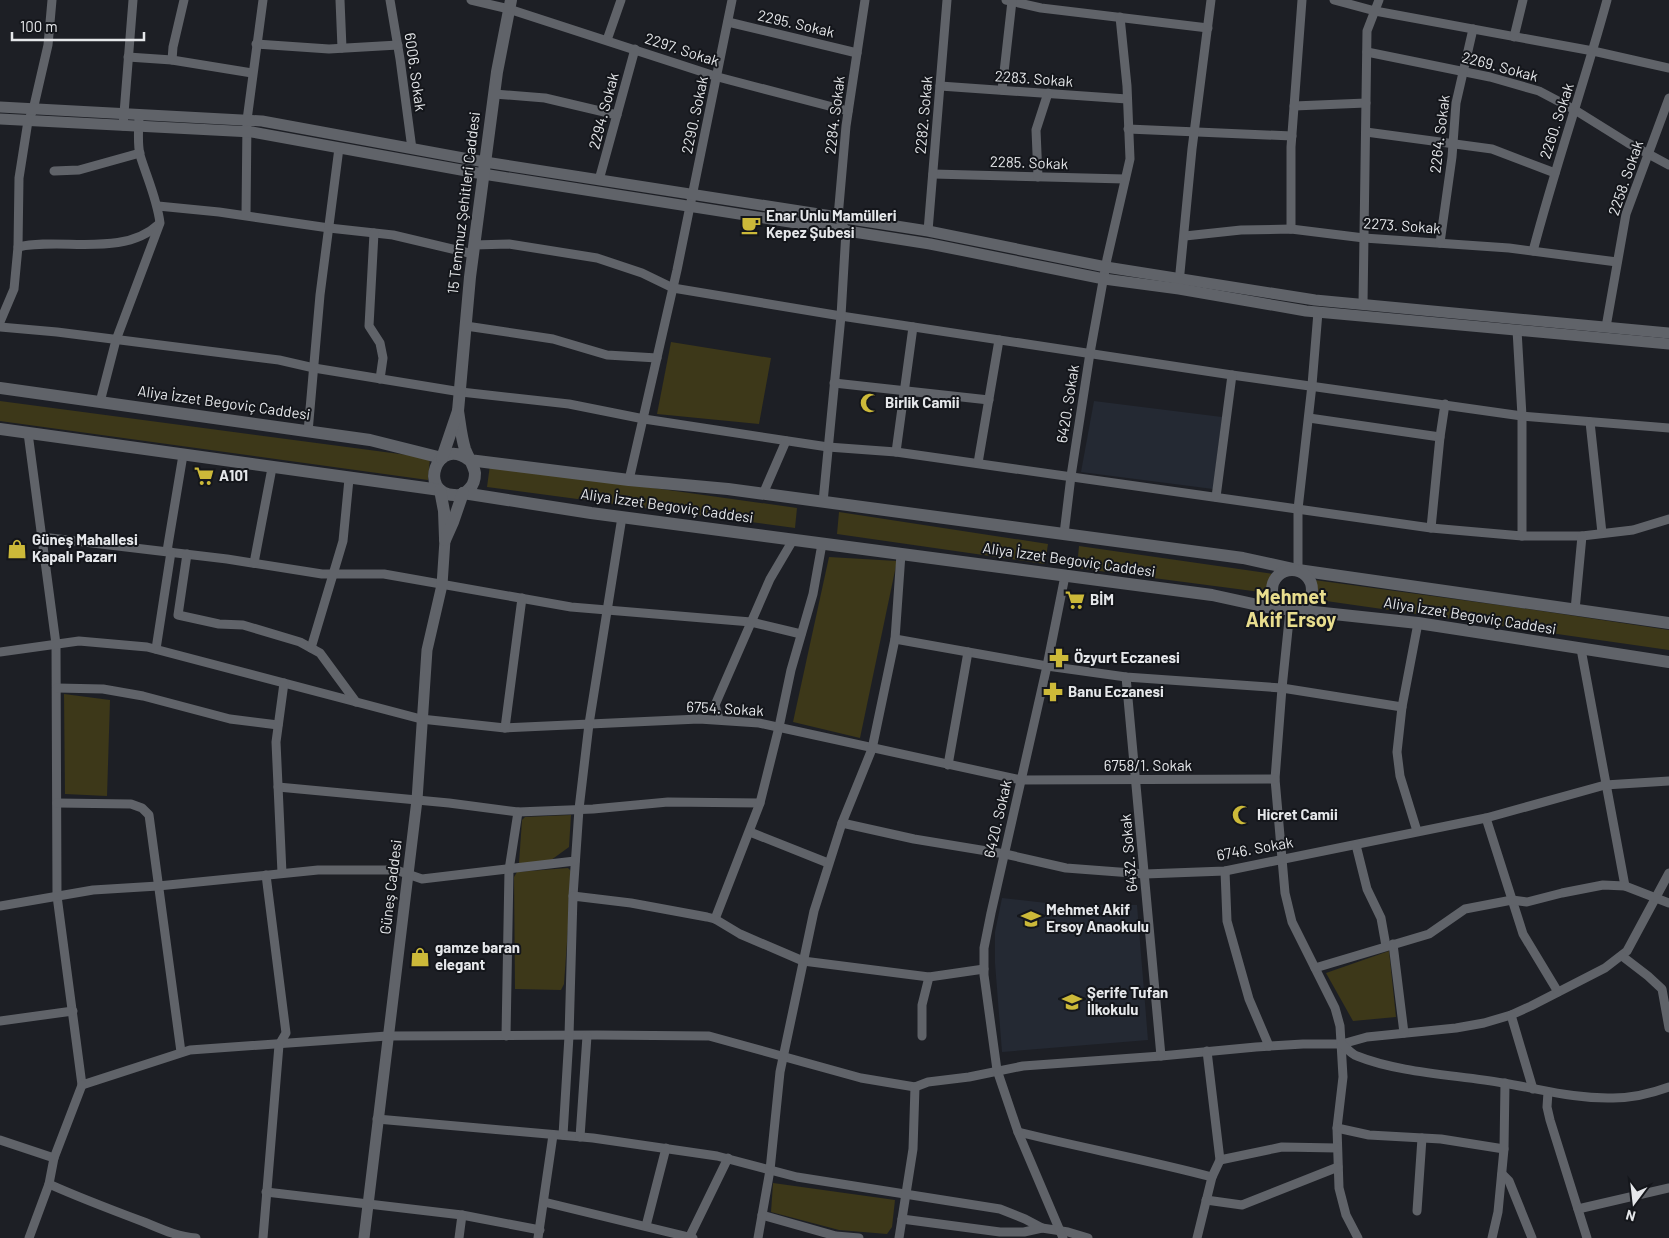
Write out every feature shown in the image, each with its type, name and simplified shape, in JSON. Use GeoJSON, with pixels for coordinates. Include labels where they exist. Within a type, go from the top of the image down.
{"type":"FeatureCollection","features":[{"type":"Feature","properties":{"kind":"main road","name":"15 Temmuz Şehitleri Caddesi"},"geometry":{"type":"LineString","coordinates":[[458,411],[473,250],[494,94],[510,4]]}},
{"type":"Feature","properties":{"kind":"main road","name":"Aliya İzzet Begoviç Caddesi"},"geometry":{"type":"LineString","coordinates":[[0,388],[370,440],[442,458]]}},
{"type":"Feature","properties":{"kind":"main road"},"geometry":{"type":"LineString","coordinates":[[458,411],[442,458],[435,467],[433,474],[436,486],[440,490],[451,496],[463,494]]}},
{"type":"Feature","properties":{"kind":"main road"},"geometry":{"type":"LineString","coordinates":[[445,540],[463,494],[473,484],[475,478],[475,472],[462,440],[458,411]]}},
{"type":"Feature","properties":{"kind":"main road"},"geometry":{"type":"LineString","coordinates":[[0,429],[349,479],[440,490]]}},
{"type":"Feature","properties":{"kind":"main road"},"geometry":{"type":"LineString","coordinates":[[442,458],[447,455],[456,454],[469,460]]}},
{"type":"Feature","properties":{"kind":"main road","name":"Aliya İzzet Begoviç Caddesi"},"geometry":{"type":"LineString","coordinates":[[469,460],[629,480],[728,489],[1243,558],[1298,570],[1669,623]]}},
{"type":"Feature","properties":{"kind":"main road"},"geometry":{"type":"LineString","coordinates":[[440,490],[444,511],[445,540]]}},
{"type":"Feature","properties":{"kind":"main road","name":"Aliya İzzet Begoviç Caddesi"},"geometry":{"type":"LineString","coordinates":[[463,494],[822,544],[1212,595],[1290,610],[1418,623],[1669,662]]}},
{"type":"Feature","properties":{"kind":"main road"},"geometry":{"type":"LineString","coordinates":[[1298,570],[1308,578],[1312,590],[1311,597],[1303,607],[1290,610],[1284,608],[1274,599],[1272,586],[1279,574],[1284,571],[1298,570]]}},
{"type":"Feature","properties":{"kind":"street"},"geometry":{"type":"LineString","coordinates":[[0,322],[14,289],[18,247],[19,178],[28,121],[34,110],[48,45],[52,0]]}},
{"type":"Feature","properties":{"kind":"street"},"geometry":{"type":"LineString","coordinates":[[123,120],[133,0]]}},
{"type":"Feature","properties":{"kind":"street"},"geometry":{"type":"LineString","coordinates":[[172,60],[173,47],[184,0]]}},
{"type":"Feature","properties":{"kind":"street"},"geometry":{"type":"LineString","coordinates":[[246,216],[246,126],[262,0]]}},
{"type":"Feature","properties":{"kind":"street"},"geometry":{"type":"LineString","coordinates":[[340,0],[342,48]]}},
{"type":"Feature","properties":{"kind":"street","name":"6006. Sokak"},"geometry":{"type":"LineString","coordinates":[[390,0],[412,149]]}},
{"type":"Feature","properties":{"kind":"street","name":"2297. Sokak"},"geometry":{"type":"LineString","coordinates":[[470,0],[510,4],[607,40],[718,77],[848,111]]}},
{"type":"Feature","properties":{"kind":"street"},"geometry":{"type":"LineString","coordinates":[[607,40],[621,0]]}},
{"type":"Feature","properties":{"kind":"street","name":"2290. Sokak"},"geometry":{"type":"LineString","coordinates":[[629,480],[693,195],[732,0]]}},
{"type":"Feature","properties":{"kind":"street","name":"2284. Sokak"},"geometry":{"type":"LineString","coordinates":[[838,217],[848,111],[865,0]]}},
{"type":"Feature","properties":{"kind":"street","name":"2282. Sokak"},"geometry":{"type":"LineString","coordinates":[[928,231],[947,0]]}},
{"type":"Feature","properties":{"kind":"street"},"geometry":{"type":"LineString","coordinates":[[1179,284],[1194,132],[1211,0]]}},
{"type":"Feature","properties":{"kind":"street"},"geometry":{"type":"LineString","coordinates":[[1291,229],[1292,136],[1302,0]]}},
{"type":"Feature","properties":{"kind":"street"},"geometry":{"type":"LineString","coordinates":[[1334,0],[1375,11],[1593,50],[1669,68]]}},
{"type":"Feature","properties":{"kind":"street"},"geometry":{"type":"LineString","coordinates":[[1363,304],[1367,31],[1380,0]]}},
{"type":"Feature","properties":{"kind":"street"},"geometry":{"type":"LineString","coordinates":[[1514,37],[1523,0]]}},
{"type":"Feature","properties":{"kind":"street","name":"2260. Sokak"},"geometry":{"type":"LineString","coordinates":[[1533,251],[1607,0]]}},
{"type":"Feature","properties":{"kind":"street"},"geometry":{"type":"LineString","coordinates":[[1002,90],[1009,1],[1208,28]]}},
{"type":"Feature","properties":{"kind":"street","name":"6420. Sokak"},"geometry":{"type":"LineString","coordinates":[[1064,534],[1090,353],[1106,267],[1130,159],[1120,17]]}},
{"type":"Feature","properties":{"kind":"street","name":"2295. Sokak"},"geometry":{"type":"LineString","coordinates":[[728,22],[857,53]]}},
{"type":"Feature","properties":{"kind":"street","name":"2264. Sokak"},"geometry":{"type":"LineString","coordinates":[[1440,243],[1453,143],[1456,102],[1473,29]]}},
{"type":"Feature","properties":{"kind":"street"},"geometry":{"type":"LineString","coordinates":[[256,44],[342,48],[398,45]]}},
{"type":"Feature","properties":{"kind":"street","name":"2294. Sokak"},"geometry":{"type":"LineString","coordinates":[[599,180],[635,49]]}},
{"type":"Feature","properties":{"kind":"street","name":"2269. Sokak"},"geometry":{"type":"LineString","coordinates":[[1367,52],[1464,71],[1539,91],[1669,165]]}},
{"type":"Feature","properties":{"kind":"street"},"geometry":{"type":"LineString","coordinates":[[128,57],[172,60],[252,73]]}},
{"type":"Feature","properties":{"kind":"street","name":"2283. Sokak"},"geometry":{"type":"LineString","coordinates":[[940,86],[1127,99]]}},
{"type":"Feature","properties":{"kind":"street"},"geometry":{"type":"LineString","coordinates":[[1038,177],[1036,130],[1048,93]]}},
{"type":"Feature","properties":{"kind":"street"},"geometry":{"type":"LineString","coordinates":[[494,94],[544,98],[617,115]]}},
{"type":"Feature","properties":{"kind":"street","name":"2258. Sokak"},"geometry":{"type":"LineString","coordinates":[[1606,327],[1626,214],[1669,100]]}},
{"type":"Feature","properties":{"kind":"street"},"geometry":{"type":"LineString","coordinates":[[1294,106],[1366,103]]}},
{"type":"Feature","properties":{"kind":"street"},"geometry":{"type":"LineString","coordinates":[[0,107],[123,120],[246,126],[339,148],[484,168],[599,180],[838,217],[928,231],[1318,312],[1669,344]]}},
{"type":"Feature","properties":{"kind":"street"},"geometry":{"type":"LineString","coordinates":[[0,119],[28,121],[123,120]]}},
{"type":"Feature","properties":{"kind":"street"},"geometry":{"type":"LineString","coordinates":[[100,402],[116,340],[160,223],[158,206],[140,154],[139,121]]}},
{"type":"Feature","properties":{"kind":"street"},"geometry":{"type":"LineString","coordinates":[[246,126],[262,121],[412,149],[484,168],[689,206],[930,244],[1104,279],[1179,284],[1315,300],[1669,333]]}},
{"type":"Feature","properties":{"kind":"street"},"geometry":{"type":"LineString","coordinates":[[1128,129],[1292,136]]}},
{"type":"Feature","properties":{"kind":"street"},"geometry":{"type":"LineString","coordinates":[[1366,132],[1492,149],[1555,173]]}},
{"type":"Feature","properties":{"kind":"street"},"geometry":{"type":"LineString","coordinates":[[308,432],[320,295],[339,148]]}},
{"type":"Feature","properties":{"kind":"street"},"geometry":{"type":"LineString","coordinates":[[54,171],[79,170],[140,154]]}},
{"type":"Feature","properties":{"kind":"street","name":"2285. Sokak"},"geometry":{"type":"LineString","coordinates":[[933,174],[1125,179]]}},
{"type":"Feature","properties":{"kind":"street"},"geometry":{"type":"LineString","coordinates":[[158,206],[374,232],[473,250],[509,244],[597,258],[642,273],[673,288],[841,316],[1232,375],[1522,416],[1669,428]]}},
{"type":"Feature","properties":{"kind":"street"},"geometry":{"type":"LineString","coordinates":[[823,502],[841,316],[846,231],[838,217]]}},
{"type":"Feature","properties":{"kind":"street"},"geometry":{"type":"LineString","coordinates":[[18,247],[29,244],[120,243],[152,230],[160,223]]}},
{"type":"Feature","properties":{"kind":"street","name":"2273. Sokak"},"geometry":{"type":"LineString","coordinates":[[1184,236],[1241,230],[1291,229],[1364,238],[1533,251],[1617,262]]}},
{"type":"Feature","properties":{"kind":"street"},"geometry":{"type":"LineString","coordinates":[[374,232],[369,326],[380,343],[383,358],[380,379]]}},
{"type":"Feature","properties":{"kind":"street"},"geometry":{"type":"LineString","coordinates":[[1298,570],[1298,510],[1309,418],[1318,312]]}},
{"type":"Feature","properties":{"kind":"street"},"geometry":{"type":"LineString","coordinates":[[466,326],[554,339],[608,354],[657,358]]}},
{"type":"Feature","properties":{"kind":"street"},"geometry":{"type":"LineString","coordinates":[[0,327],[279,360],[314,368],[461,392],[569,404],[644,419],[786,441],[828,447],[896,452],[978,463],[1431,528],[1522,536],[1582,536],[1633,530],[1669,519]]}},
{"type":"Feature","properties":{"kind":"street"},"geometry":{"type":"LineString","coordinates":[[896,452],[913,327]]}},
{"type":"Feature","properties":{"kind":"street"},"geometry":{"type":"LineString","coordinates":[[1516,330],[1522,416],[1522,536]]}},
{"type":"Feature","properties":{"kind":"street"},"geometry":{"type":"LineString","coordinates":[[978,463],[999,340]]}},
{"type":"Feature","properties":{"kind":"street"},"geometry":{"type":"LineString","coordinates":[[1216,497],[1232,375]]}},
{"type":"Feature","properties":{"kind":"street"},"geometry":{"type":"LineString","coordinates":[[834,384],[989,400]]}},
{"type":"Feature","properties":{"kind":"street"},"geometry":{"type":"LineString","coordinates":[[1431,528],[1445,404]]}},
{"type":"Feature","properties":{"kind":"street"},"geometry":{"type":"LineString","coordinates":[[1309,418],[1440,437]]}},
{"type":"Feature","properties":{"kind":"street"},"geometry":{"type":"LineString","coordinates":[[1590,422],[1602,534]]}},
{"type":"Feature","properties":{"kind":"street"},"geometry":{"type":"LineString","coordinates":[[28,433],[56,644],[57,896],[82,1085],[54,1158],[49,1184],[29,1238]]}},
{"type":"Feature","properties":{"kind":"street"},"geometry":{"type":"LineString","coordinates":[[763,494],[786,441]]}},
{"type":"Feature","properties":{"kind":"street"},"geometry":{"type":"LineString","coordinates":[[156,650],[183,455]]}},
{"type":"Feature","properties":{"kind":"street"},"geometry":{"type":"LineString","coordinates":[[254,563],[272,468]]}},
{"type":"Feature","properties":{"kind":"street"},"geometry":{"type":"LineString","coordinates":[[311,648],[343,541],[349,479]]}},
{"type":"Feature","properties":{"kind":"street"},"geometry":{"type":"LineString","coordinates":[[563,1136],[569,1036],[572,896],[579,809],[589,724],[622,517]]}},
{"type":"Feature","properties":{"kind":"street"},"geometry":{"type":"LineString","coordinates":[[1575,610],[1582,536]]}},
{"type":"Feature","properties":{"kind":"street"},"geometry":{"type":"LineString","coordinates":[[42,537],[186,554],[322,574],[384,574],[571,607],[751,622],[802,634]]}},
{"type":"Feature","properties":{"kind":"street","name":"Güneş Caddesi"},"geometry":{"type":"LineString","coordinates":[[363,1238],[417,800],[427,650],[442,585],[445,540]]}},
{"type":"Feature","properties":{"kind":"street"},"geometry":{"type":"LineString","coordinates":[[720,719],[715,705],[770,579],[793,540]]}},
{"type":"Feature","properties":{"kind":"street"},"geometry":{"type":"LineString","coordinates":[[715,919],[760,802],[791,670],[813,594],[822,544]]}},
{"type":"Feature","properties":{"kind":"street"},"geometry":{"type":"LineString","coordinates":[[186,554],[178,615],[219,624],[243,625],[300,642],[320,653],[356,702]]}},
{"type":"Feature","properties":{"kind":"street"},"geometry":{"type":"LineString","coordinates":[[758,1238],[770,1170],[780,1072],[803,962],[814,911],[828,863],[872,749],[895,639],[902,554]]}},
{"type":"Feature","properties":{"kind":"street","name":"6420. Sokak"},"geometry":{"type":"LineString","coordinates":[[1061,1234],[1018,1132],[997,1070],[984,969],[984,948],[1048,666],[1065,576]]}},
{"type":"Feature","properties":{"kind":"street"},"geometry":{"type":"LineString","coordinates":[[505,728],[522,598]]}},
{"type":"Feature","properties":{"kind":"street"},"geometry":{"type":"LineString","coordinates":[[1290,610],[1282,688],[1276,779],[1285,893],[1292,922],[1301,943],[1336,1008],[1340,1026],[1343,1077],[1337,1128],[1339,1188],[1346,1215],[1358,1238]]}},
{"type":"Feature","properties":{"kind":"street"},"geometry":{"type":"LineString","coordinates":[[1417,831],[1400,776],[1397,752],[1402,707],[1418,623]]}},
{"type":"Feature","properties":{"kind":"street"},"geometry":{"type":"LineString","coordinates":[[895,639],[1048,666],[1126,677],[1282,688],[1402,707]]}},
{"type":"Feature","properties":{"kind":"street","name":"6754. Sokak"},"geometry":{"type":"LineString","coordinates":[[0,652],[79,641],[147,647],[421,719],[505,728],[699,719],[759,723],[1021,780]]}},
{"type":"Feature","properties":{"kind":"street"},"geometry":{"type":"LineString","coordinates":[[1581,649],[1625,886]]}},
{"type":"Feature","properties":{"kind":"street"},"geometry":{"type":"LineString","coordinates":[[948,764],[968,652]]}},
{"type":"Feature","properties":{"kind":"street","name":"6432. Sokak"},"geometry":{"type":"LineString","coordinates":[[1126,677],[1161,1056]]}},
{"type":"Feature","properties":{"kind":"street"},"geometry":{"type":"LineString","coordinates":[[282,873],[276,742],[284,683]]}},
{"type":"Feature","properties":{"kind":"street"},"geometry":{"type":"LineString","coordinates":[[57,688],[103,689],[143,696],[230,719],[278,725]]}},
{"type":"Feature","properties":{"kind":"street","name":"6758/1. Sokak"},"geometry":{"type":"LineString","coordinates":[[1021,780],[1276,779]]}},
{"type":"Feature","properties":{"kind":"street","name":"6746. Sokak"},"geometry":{"type":"LineString","coordinates":[[842,823],[914,839],[1004,854],[1066,868],[1145,874],[1225,870],[1486,818],[1605,785],[1669,781]]}},
{"type":"Feature","properties":{"kind":"street"},"geometry":{"type":"LineString","coordinates":[[278,787],[518,812],[668,802],[760,802]]}},
{"type":"Feature","properties":{"kind":"street"},"geometry":{"type":"LineString","coordinates":[[57,803],[126,803],[137,806],[149,816],[181,1052]]}},
{"type":"Feature","properties":{"kind":"street"},"geometry":{"type":"LineString","coordinates":[[506,1036],[509,870],[518,812]]}},
{"type":"Feature","properties":{"kind":"street"},"geometry":{"type":"LineString","coordinates":[[1486,818],[1523,934],[1558,992]]}},
{"type":"Feature","properties":{"kind":"street"},"geometry":{"type":"LineString","coordinates":[[750,832],[828,863]]}},
{"type":"Feature","properties":{"kind":"street"},"geometry":{"type":"LineString","coordinates":[[1356,845],[1367,889],[1381,918],[1389,945],[1404,1033]]}},
{"type":"Feature","properties":{"kind":"street"},"geometry":{"type":"LineString","coordinates":[[0,906],[93,890],[158,886],[318,870],[396,870],[422,879],[575,861]]}},
{"type":"Feature","properties":{"kind":"street"},"geometry":{"type":"LineString","coordinates":[[1225,870],[1227,921],[1248,999],[1268,1046]]}},
{"type":"Feature","properties":{"kind":"street"},"geometry":{"type":"LineString","coordinates":[[82,1085],[181,1052],[388,1036],[709,1036],[861,1078],[915,1087],[928,1082],[969,1077],[1023,1066],[1268,1046],[1342,1044],[1367,1037],[1456,1028],[1484,1023],[1511,1015],[1598,972],[1627,951],[1669,873]]}},
{"type":"Feature","properties":{"kind":"street"},"geometry":{"type":"LineString","coordinates":[[263,1238],[279,1044],[286,1033],[266,875]]}},
{"type":"Feature","properties":{"kind":"street"},"geometry":{"type":"LineString","coordinates":[[1315,968],[1429,934],[1465,909],[1512,900],[1528,902],[1603,885],[1625,886],[1669,903]]}},
{"type":"Feature","properties":{"kind":"street"},"geometry":{"type":"LineString","coordinates":[[572,896],[631,903],[715,919],[740,934],[803,962],[929,977],[984,969]]}},
{"type":"Feature","properties":{"kind":"street"},"geometry":{"type":"LineString","coordinates":[[1622,956],[1662,989],[1669,1028]]}},
{"type":"Feature","properties":{"kind":"street"},"geometry":{"type":"LineString","coordinates":[[922,1036],[922,1005],[929,977]]}},
{"type":"Feature","properties":{"kind":"street"},"geometry":{"type":"LineString","coordinates":[[0,1020],[73,1010]]}},
{"type":"Feature","properties":{"kind":"street"},"geometry":{"type":"LineString","coordinates":[[1511,1015],[1533,1089]]}},
{"type":"Feature","properties":{"kind":"street"},"geometry":{"type":"LineString","coordinates":[[580,1137],[587,1036]]}},
{"type":"Feature","properties":{"kind":"street"},"geometry":{"type":"LineString","coordinates":[[1342,1044],[1354,1056],[1378,1063],[1589,1098],[1645,1095],[1669,1087]]}},
{"type":"Feature","properties":{"kind":"street"},"geometry":{"type":"LineString","coordinates":[[1197,1238],[1212,1177],[1220,1160],[1208,1052]]}},
{"type":"Feature","properties":{"kind":"street"},"geometry":{"type":"LineString","coordinates":[[1492,1238],[1498,1212],[1502,1174],[1505,1083]]}},
{"type":"Feature","properties":{"kind":"street"},"geometry":{"type":"LineString","coordinates":[[899,1238],[913,1149],[915,1087]]}},
{"type":"Feature","properties":{"kind":"street"},"geometry":{"type":"LineString","coordinates":[[1548,1092],[1547,1107],[1550,1120],[1578,1209],[1584,1237]]}},
{"type":"Feature","properties":{"kind":"street"},"geometry":{"type":"LineString","coordinates":[[377,1119],[580,1137],[728,1158],[797,1177],[1000,1209],[1042,1228],[1061,1234],[1088,1238]]}},
{"type":"Feature","properties":{"kind":"street"},"geometry":{"type":"LineString","coordinates":[[1337,1128],[1369,1136],[1441,1138],[1504,1149]]}},
{"type":"Feature","properties":{"kind":"street"},"geometry":{"type":"LineString","coordinates":[[1018,1132],[1074,1146],[1172,1166],[1212,1177]]}},
{"type":"Feature","properties":{"kind":"street"},"geometry":{"type":"LineString","coordinates":[[266,1192],[462,1215],[539,1234],[553,1135]]}},
{"type":"Feature","properties":{"kind":"street"},"geometry":{"type":"LineString","coordinates":[[1417,1212],[1422,1138]]}},
{"type":"Feature","properties":{"kind":"street"},"geometry":{"type":"LineString","coordinates":[[0,1140],[54,1158]]}},
{"type":"Feature","properties":{"kind":"street"},"geometry":{"type":"LineString","coordinates":[[1220,1160],[1282,1147],[1337,1148]]}},
{"type":"Feature","properties":{"kind":"street"},"geometry":{"type":"LineString","coordinates":[[646,1226],[666,1148]]}},
{"type":"Feature","properties":{"kind":"street"},"geometry":{"type":"LineString","coordinates":[[544,1202],[690,1238],[728,1158]]}},
{"type":"Feature","properties":{"kind":"street"},"geometry":{"type":"LineString","coordinates":[[1206,1200],[1242,1205],[1338,1167]]}},
{"type":"Feature","properties":{"kind":"street"},"geometry":{"type":"LineString","coordinates":[[1502,1174],[1509,1181],[1532,1238]]}},
{"type":"Feature","properties":{"kind":"street"},"geometry":{"type":"LineString","coordinates":[[49,1184],[95,1204],[171,1232],[185,1237],[196,1238]]}},
{"type":"Feature","properties":{"kind":"street"},"geometry":{"type":"LineString","coordinates":[[1578,1209],[1668,1191]]}},
{"type":"Feature","properties":{"kind":"street"},"geometry":{"type":"LineString","coordinates":[[459,1238],[462,1215]]}},
{"type":"Feature","properties":{"kind":"street"},"geometry":{"type":"LineString","coordinates":[[762,1215],[836,1236],[859,1238]]}},
{"type":"Feature","properties":{"kind":"street"},"geometry":{"type":"LineString","coordinates":[[902,1219],[999,1235],[1042,1228]]}},
{"type":"Feature","properties":{"kind":"shaded area"},"geometry":{"type":"Polygon","coordinates":[[[671,342],[771,358],[759,424],[657,414],[671,342]]]}},
{"type":"Feature","properties":{"kind":"shaded area"},"geometry":{"type":"Polygon","coordinates":[[[0,401],[430,458],[428,480],[0,421],[0,401]]]}},
{"type":"Feature","properties":{"kind":"shaded area"},"geometry":{"type":"Polygon","coordinates":[[[1094,401],[1222,417],[1213,489],[1081,472],[1094,401]]]}},
{"type":"Feature","properties":{"kind":"shaded area"},"geometry":{"type":"Polygon","coordinates":[[[490,465],[797,508],[795,528],[487,487],[490,465]]]}},
{"type":"Feature","properties":{"kind":"shaded area"},"geometry":{"type":"Polygon","coordinates":[[[839,512],[1048,544],[1045,564],[837,534],[839,512]]]}},
{"type":"Feature","properties":{"kind":"shaded area"},"geometry":{"type":"Polygon","coordinates":[[[1079,546],[1273,574],[1268,593],[1077,568],[1079,546]]]}},
{"type":"Feature","properties":{"kind":"shaded area"},"geometry":{"type":"Polygon","coordinates":[[[829,557],[897,561],[860,738],[793,722],[829,557]]]}},
{"type":"Feature","properties":{"kind":"shaded area"},"geometry":{"type":"Polygon","coordinates":[[[1307,579],[1669,630],[1669,650],[1305,598],[1307,579]]]}},
{"type":"Feature","properties":{"kind":"shaded area"},"geometry":{"type":"Polygon","coordinates":[[[64,694],[110,700],[107,796],[65,794],[64,694]]]}},
{"type":"Feature","properties":{"kind":"shaded area"},"geometry":{"type":"Polygon","coordinates":[[[571,815],[569,847],[547,863],[519,863],[522,820],[525,817],[571,815]]]}},
{"type":"Feature","properties":{"kind":"shaded area"},"geometry":{"type":"Polygon","coordinates":[[[568,868],[572,872],[564,984],[561,990],[515,989],[514,877],[517,872],[568,868]]]}},
{"type":"Feature","properties":{"kind":"shaded area","name":"Şerife Tufan İlkokulu"},"geometry":{"type":"Polygon","coordinates":[[[1002,898],[1064,905],[1137,905],[1148,1040],[1002,1052],[995,963],[995,932],[1002,898]]]}},
{"type":"Feature","properties":{"kind":"shaded area"},"geometry":{"type":"Polygon","coordinates":[[[1389,951],[1396,1017],[1353,1021],[1326,973],[1389,951]]]}},
{"type":"Feature","properties":{"kind":"shaded area"},"geometry":{"type":"Polygon","coordinates":[[[773,1183],[895,1200],[892,1227],[887,1234],[839,1230],[771,1212],[773,1183]]]}},
{"type":"Feature","properties":{"kind":"place","name":"Enar Unlu Mamülleri Kepez Şubesi"},"geometry":{"type":"Point","coordinates":[751,225]}},
{"type":"Feature","properties":{"kind":"place","name":"Birlik Camii"},"geometry":{"type":"Point","coordinates":[870,403]}},
{"type":"Feature","properties":{"kind":"place","name":"A101"},"geometry":{"type":"Point","coordinates":[204,476]}},
{"type":"Feature","properties":{"kind":"place","name":"Güneş Mahallesi Kapalı Pazarı"},"geometry":{"type":"Point","coordinates":[17,549]}},
{"type":"Feature","properties":{"kind":"place","name":"BİM"},"geometry":{"type":"Point","coordinates":[1075,600]}},
{"type":"Feature","properties":{"kind":"place","name":"Özyurt Eczanesi"},"geometry":{"type":"Point","coordinates":[1059,658]}},
{"type":"Feature","properties":{"kind":"place","name":"Banu Eczanesi"},"geometry":{"type":"Point","coordinates":[1053,692]}},
{"type":"Feature","properties":{"kind":"place","name":"Hicret Camii"},"geometry":{"type":"Point","coordinates":[1242,815]}},
{"type":"Feature","properties":{"kind":"place","name":"Mehmet Akif Ersoy Anaokulu"},"geometry":{"type":"Point","coordinates":[1031,919]}},
{"type":"Feature","properties":{"kind":"place","name":"gamze baran elegant"},"geometry":{"type":"Point","coordinates":[420,957]}},
{"type":"Feature","properties":{"kind":"place","name":"Şerife Tufan İlkokulu"},"geometry":{"type":"Point","coordinates":[1072,1002]}},
{"type":"Feature","properties":{"kind":"district","name":"Mehmet Akif Ersoy"},"geometry":{"type":"Point","coordinates":[1291,608]}}]}
